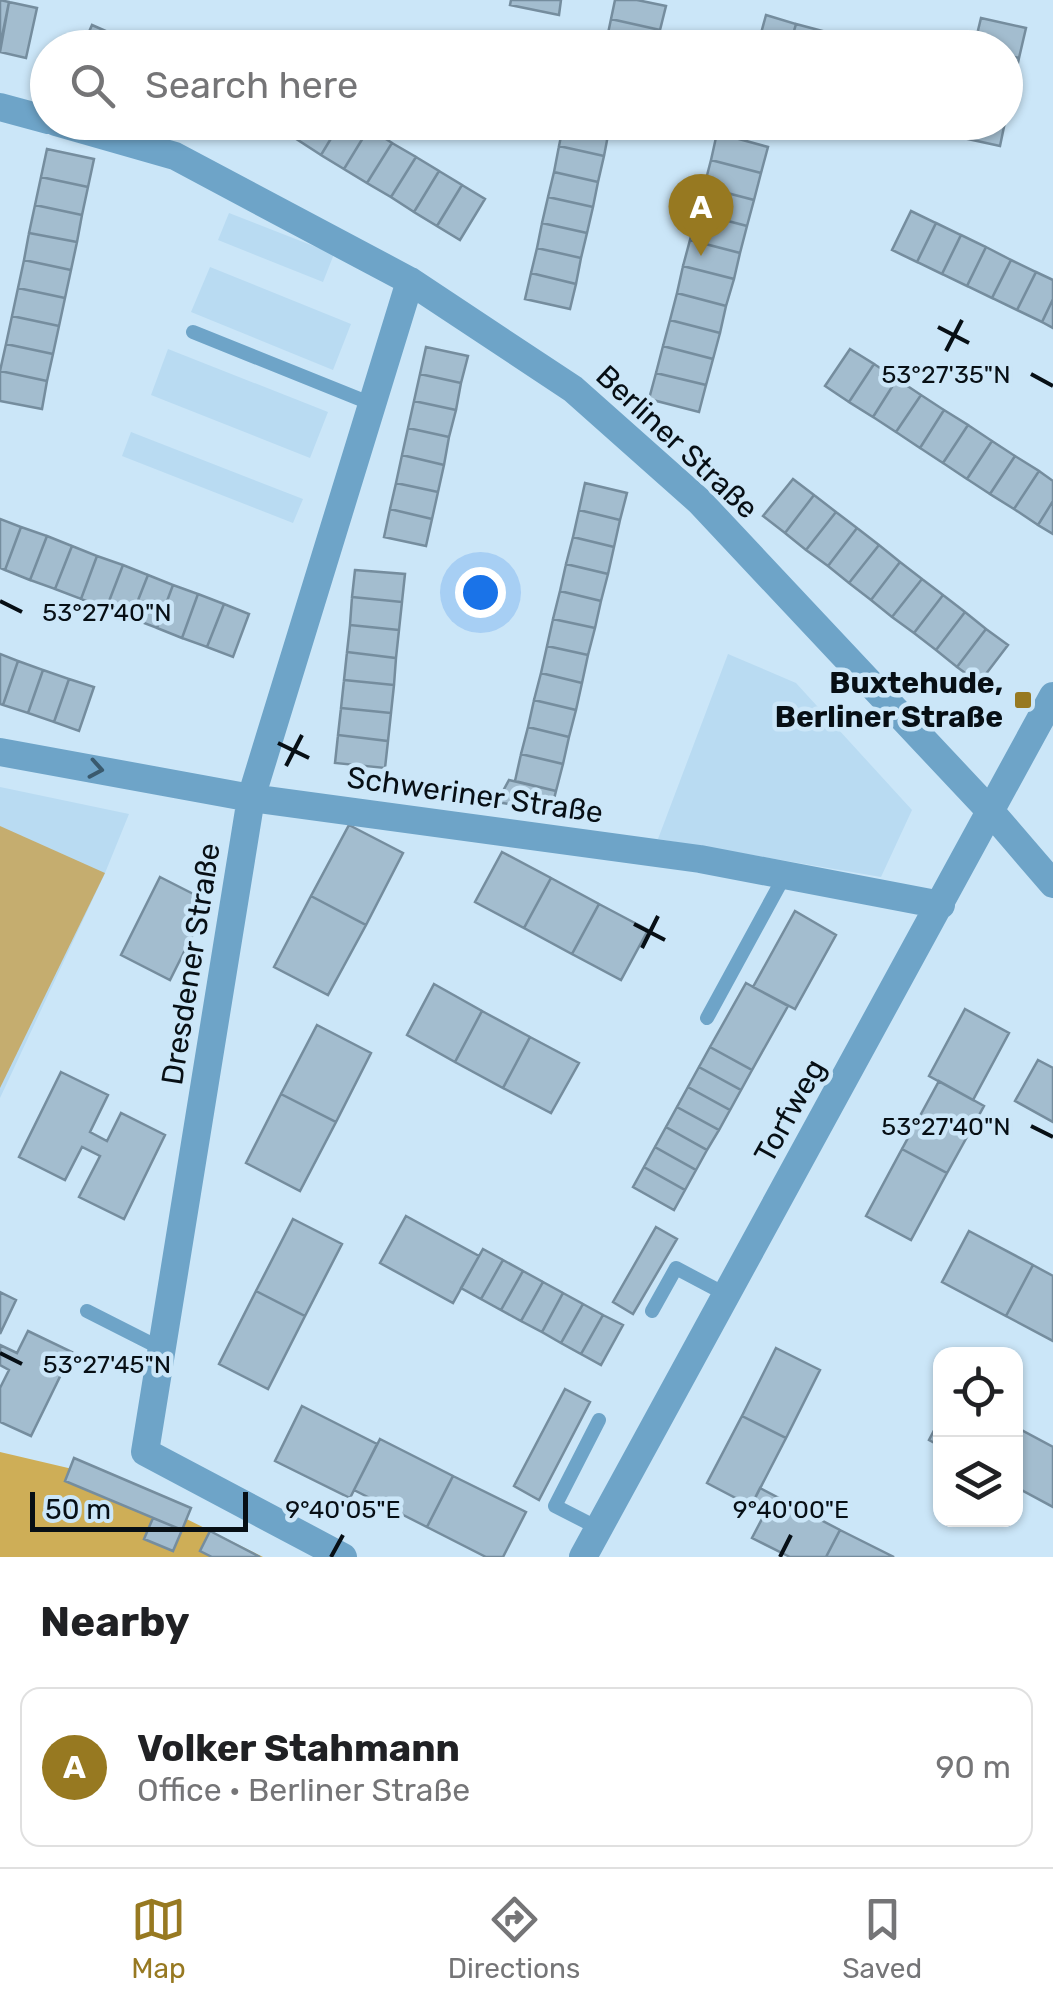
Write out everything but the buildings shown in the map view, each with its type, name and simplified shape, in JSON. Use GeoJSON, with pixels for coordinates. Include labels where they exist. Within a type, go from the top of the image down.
{"type":"FeatureCollection","features":[{"type":"Feature","properties":{"kind":"street"},"geometry":{"type":"LineString","coordinates":[[0,107],[30,115]]}},
{"type":"Feature","properties":{"kind":"street","name":"Berliner Straße"},"geometry":{"type":"LineString","coordinates":[[119,140],[175,156],[410,282],[573,389],[700,501],[992,813],[1053,884]]}},
{"type":"Feature","properties":{"kind":"street","name":"Dresdener Straße"},"geometry":{"type":"LineString","coordinates":[[343,1557],[145,1452],[251,798],[410,282]]}},
{"type":"Feature","properties":{"kind":"street","name":"Torfweg"},"geometry":{"type":"LineString","coordinates":[[583,1557],[1053,696]]}},
{"type":"Feature","properties":{"kind":"street","name":"Schweriner Straße"},"geometry":{"type":"LineString","coordinates":[[0,752],[251,798],[686,857],[941,905]]}},
{"type":"Feature","properties":{"kind":"lane"},"geometry":{"type":"LineString","coordinates":[[193,332],[372,404]]}},
{"type":"Feature","properties":{"kind":"lane"},"geometry":{"type":"LineString","coordinates":[[707,1018],[785,875]]}},
{"type":"Feature","properties":{"kind":"lane"},"geometry":{"type":"LineString","coordinates":[[652,1312],[676,1268],[727,1295]]}},
{"type":"Feature","properties":{"kind":"lane"},"geometry":{"type":"LineString","coordinates":[[87,1311],[162,1348]]}},
{"type":"Feature","properties":{"kind":"lane"},"geometry":{"type":"LineString","coordinates":[[600,1420],[555,1506],[600,1529]]}},
{"type":"Feature","properties":{"kind":"shaded area"},"geometry":{"type":"Polygon","coordinates":[[[229,213],[334,254],[323,282],[218,240],[229,213]]]}},
{"type":"Feature","properties":{"kind":"shaded area"},"geometry":{"type":"Polygon","coordinates":[[[210,267],[351,324],[333,370],[191,312],[210,267]]]}},
{"type":"Feature","properties":{"kind":"shaded area"},"geometry":{"type":"Polygon","coordinates":[[[168,349],[328,412],[310,458],[151,395],[168,349]]]}},
{"type":"Feature","properties":{"kind":"shaded area"},"geometry":{"type":"Polygon","coordinates":[[[131,432],[303,499],[293,523],[122,456],[131,432]]]}},
{"type":"Feature","properties":{"kind":"shaded area"},"geometry":{"type":"Polygon","coordinates":[[[728,654],[796,683],[912,810],[881,877],[658,839],[728,654]]]}},
{"type":"Feature","properties":{"kind":"shaded area"},"geometry":{"type":"Polygon","coordinates":[[[0,787],[129,814],[0,1098],[0,787]]]}},
{"type":"Feature","properties":{"kind":"shaded area"},"geometry":{"type":"Polygon","coordinates":[[[0,826],[105,873],[0,1088],[0,826]]]}},
{"type":"Feature","properties":{"kind":"shaded area"},"geometry":{"type":"Polygon","coordinates":[[[0,1452],[98,1475],[263,1557],[0,1557],[0,1452]]]}},
{"type":"Feature","properties":{"kind":"place","name":"Volker Stahmann"},"geometry":{"type":"Point","coordinates":[701,256]}},
{"type":"Feature","properties":{"kind":"place","name":"Buxtehude, Berliner Straße"},"geometry":{"type":"Point","coordinates":[1023,700]}}]}
